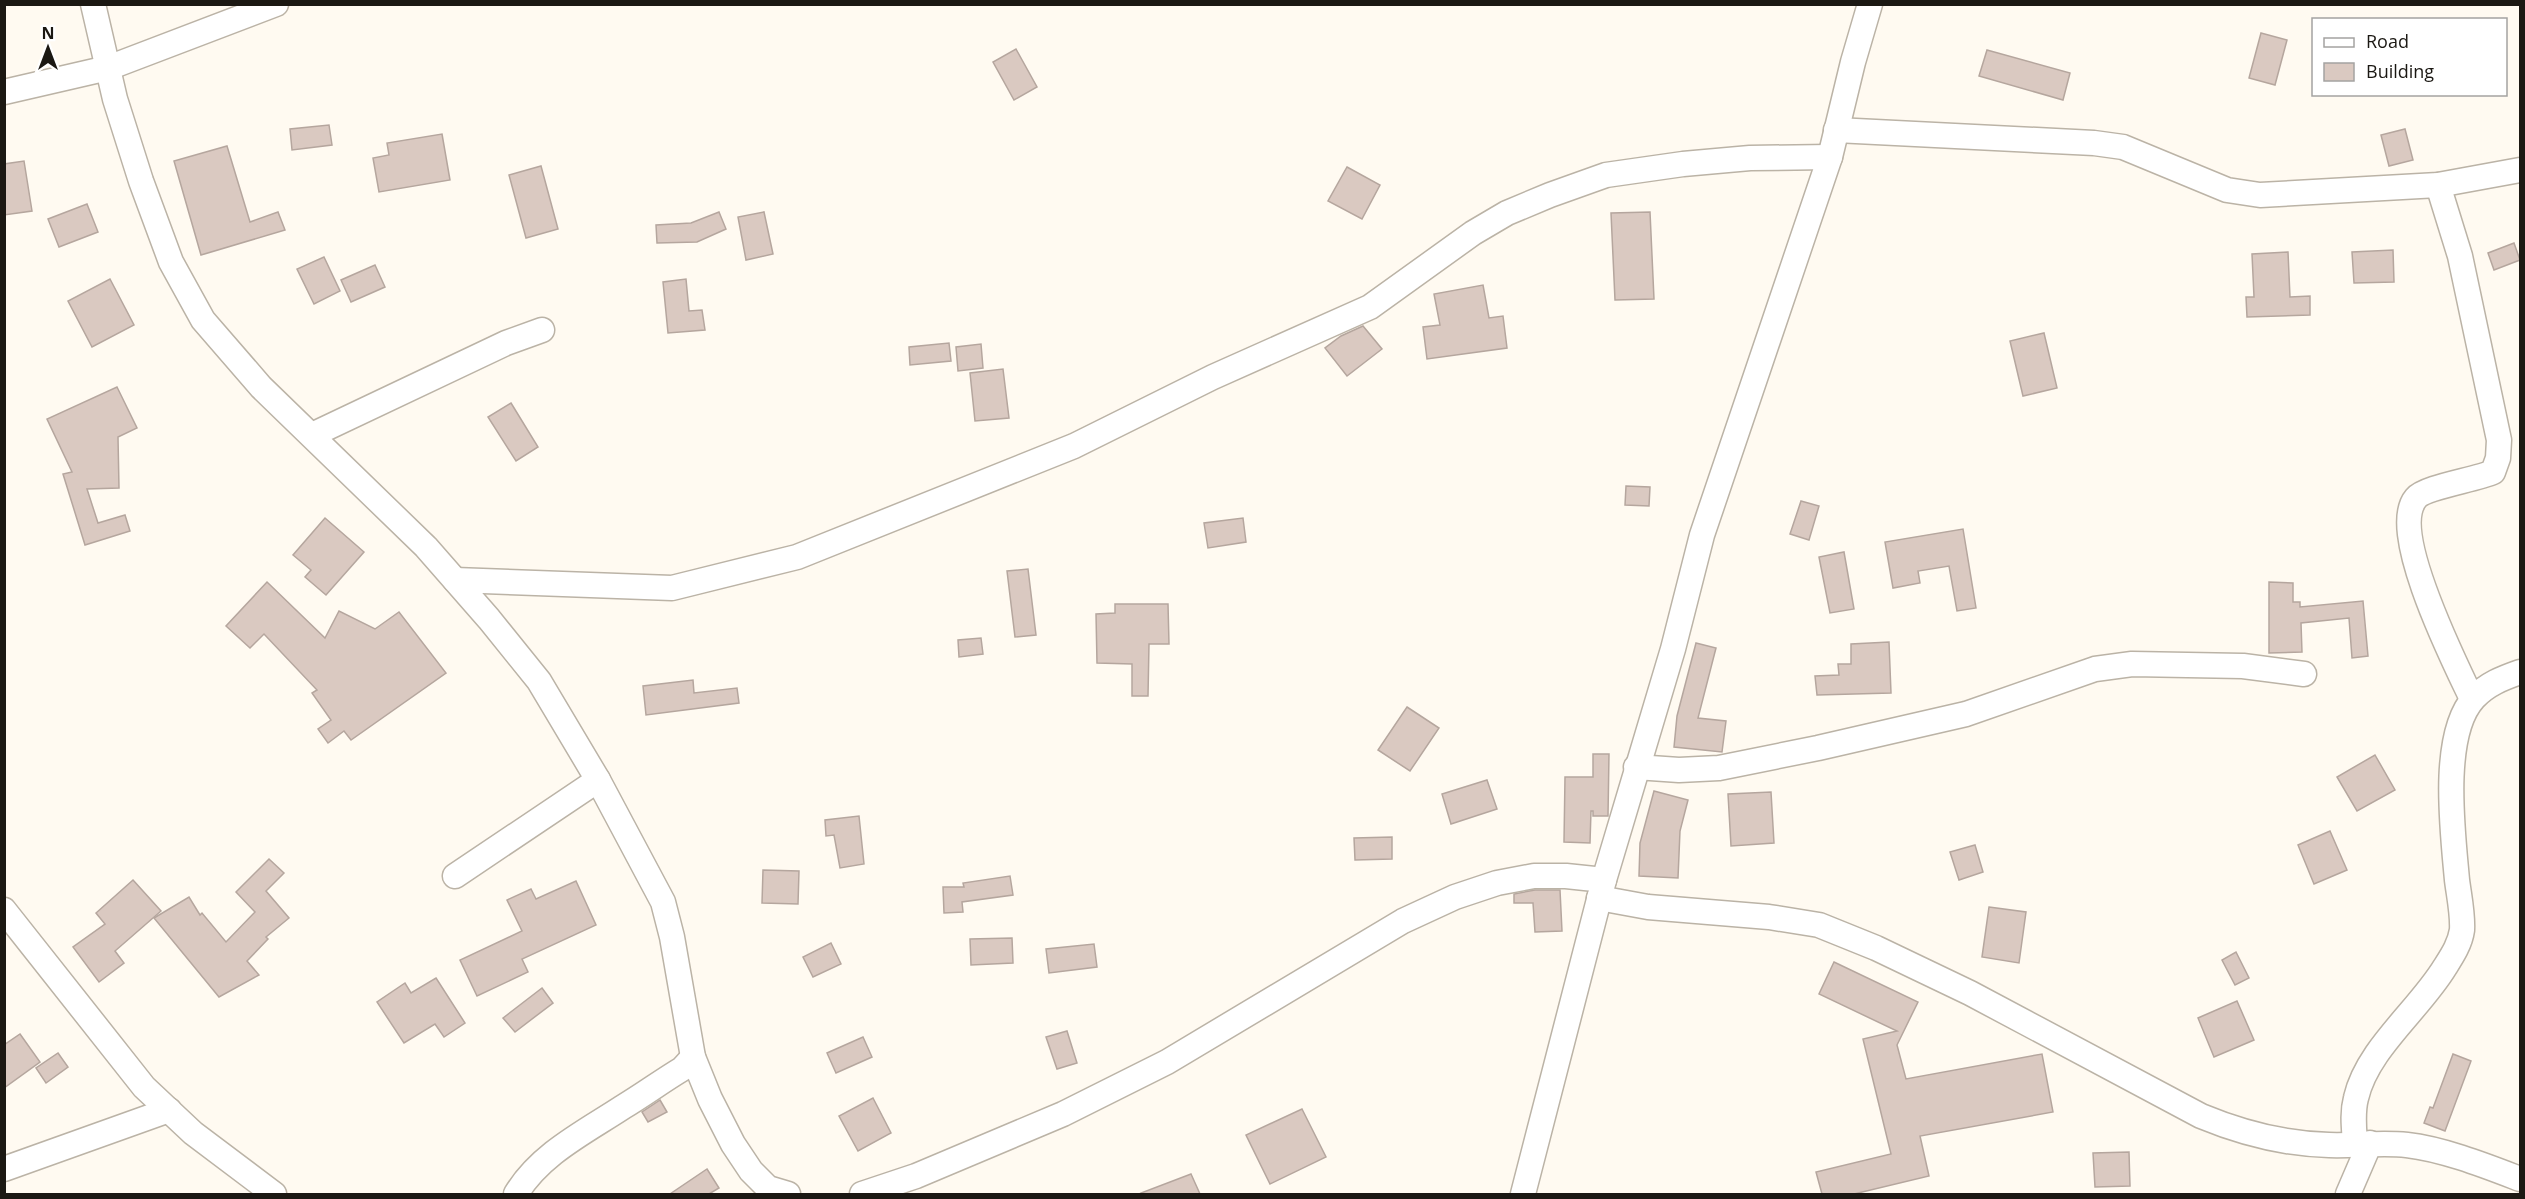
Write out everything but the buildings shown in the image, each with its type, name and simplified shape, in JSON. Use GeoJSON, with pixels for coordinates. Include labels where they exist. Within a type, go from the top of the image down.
{"type":"FeatureCollection","features":[{"type":"Feature","properties":{"kind":"street"},"geometry":{"type":"LineString","coordinates":[[93,4],[108,69],[141,181],[171,262],[203,320],[261,387],[426,547],[489,619],[538,681],[598,780],[663,902],[672,937],[693,1057],[719,1117],[751,1172],[768,1188],[788,1194]]}},
{"type":"Feature","properties":{"kind":"street"},"geometry":{"type":"LineString","coordinates":[[4,92],[108,69],[276,4]]}},
{"type":"Feature","properties":{"kind":"street"},"geometry":{"type":"LineString","coordinates":[[1523,1194],[1601,889],[1673,649],[1702,535],[1830,157],[1870,4]]}},
{"type":"Feature","properties":{"kind":"street"},"geometry":{"type":"LineString","coordinates":[[1836,130],[2094,143],[2123,147],[2227,190],[2260,195],[2438,185],[2520,170]]}},
{"type":"Feature","properties":{"kind":"street"},"geometry":{"type":"LineString","coordinates":[[455,580],[672,588],[798,557],[1074,446],[1213,378],[1370,307],[1473,233],[1508,213],[1550,195],[1606,175],[1672,165],[1750,158],[1830,157]]}},
{"type":"Feature","properties":{"kind":"street"},"geometry":{"type":"LineString","coordinates":[[2438,185],[2460,256],[2499,440],[2498,458],[2493,472],[2476,480],[2431,489],[2417,496],[2410,507],[2408,528],[2413,556],[2425,591],[2472,699]]}},
{"type":"Feature","properties":{"kind":"street"},"geometry":{"type":"LineString","coordinates":[[312,435],[506,343],[542,330]]}},
{"type":"Feature","properties":{"kind":"street"},"geometry":{"type":"LineString","coordinates":[[489,619],[505,583]]}},
{"type":"Feature","properties":{"kind":"street"},"geometry":{"type":"LineString","coordinates":[[1636,767],[1679,770],[1719,768],[1818,748],[1966,714],[2095,669],[2132,664],[2232,666],[2304,674]]}},
{"type":"Feature","properties":{"kind":"street"},"geometry":{"type":"LineString","coordinates":[[2348,1194],[2362,1143],[2355,1098],[2362,1078],[2375,1058],[2435,984],[2456,950],[2462,931],[2453,836],[2451,766],[2454,741],[2472,699],[2493,682],[2520,672]]}},
{"type":"Feature","properties":{"kind":"street"},"geometry":{"type":"LineString","coordinates":[[455,876],[598,780]]}},
{"type":"Feature","properties":{"kind":"street"},"geometry":{"type":"LineString","coordinates":[[862,1194],[916,1176],[1063,1114],[1167,1062],[1403,921],[1455,897],[1497,883],[1534,876],[1566,876],[1648,907],[1819,925],[1876,948],[1970,993],[2201,1116],[2228,1127],[2286,1142],[2331,1145],[2362,1143],[2409,1145],[2481,1164],[2520,1179]]}},
{"type":"Feature","properties":{"kind":"street"},"geometry":{"type":"LineString","coordinates":[[4,910],[144,1087],[210,1146],[274,1194]]}},
{"type":"Feature","properties":{"kind":"street"},"geometry":{"type":"LineString","coordinates":[[516,1194],[524,1182],[547,1159],[594,1124],[682,1070],[693,1057]]}},
{"type":"Feature","properties":{"kind":"street"},"geometry":{"type":"LineString","coordinates":[[4,1169],[169,1110]]}}]}
